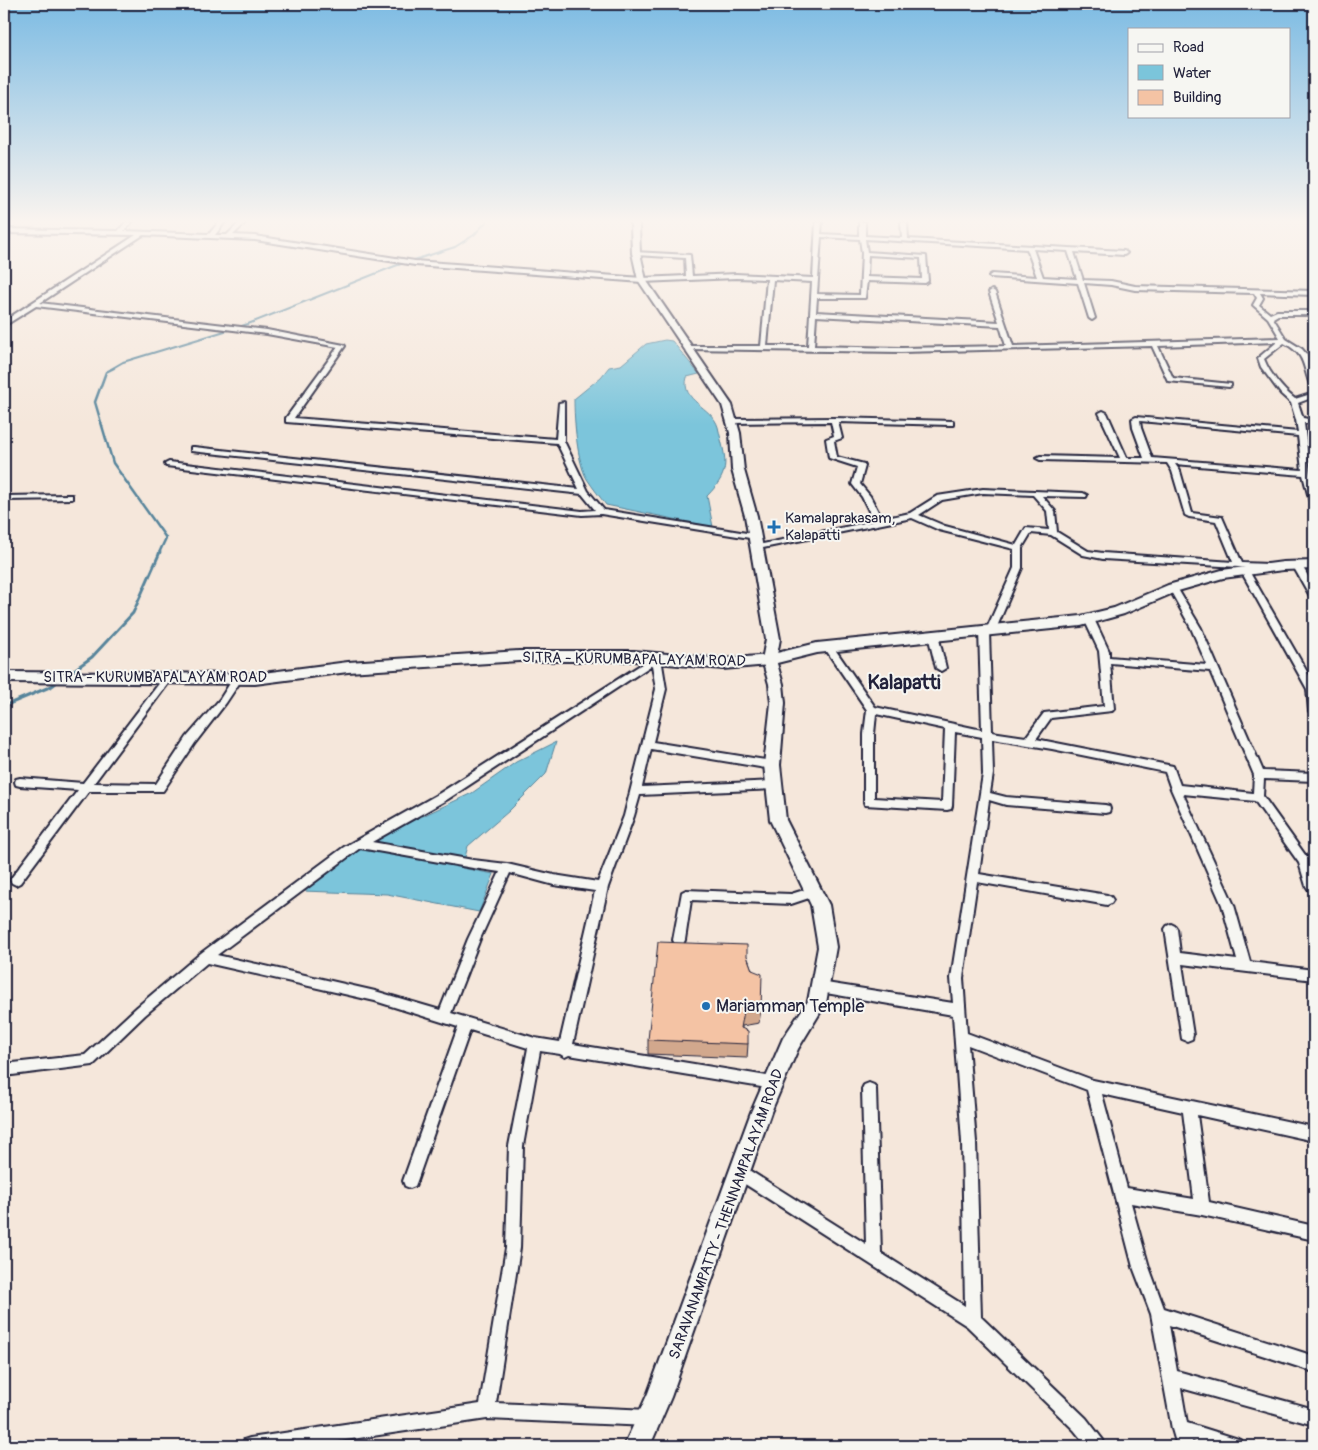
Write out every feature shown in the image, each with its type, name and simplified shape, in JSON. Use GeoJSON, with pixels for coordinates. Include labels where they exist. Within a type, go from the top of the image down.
{"type":"FeatureCollection","features":[{"type":"Feature","properties":{"kind":"main road","name":"SARAVANAMPATTY - THENNAMPALAYAM ROAD"},"geometry":{"type":"LineString","coordinates":[[637,1446],[650,1418],[773,1083],[790,1044],[817,1002],[827,947],[820,905],[778,820],[772,765],[778,703],[776,684],[769,660],[774,639],[756,542],[738,470],[735,433],[732,421],[727,405],[649,290]]}},
{"type":"Feature","properties":{"kind":"main road","name":"SITRA - KURUMBAPALAYAM ROAD"},"geometry":{"type":"LineString","coordinates":[[4,677],[255,679],[348,667],[519,656],[656,658],[723,664],[769,660],[829,647],[1089,619],[1119,612],[1173,588],[1241,567],[1314,566]]}},
{"type":"Feature","properties":{"kind":"street"},"geometry":{"type":"LineString","coordinates":[[4,324],[57,290]]}},
{"type":"Feature","properties":{"kind":"street"},"geometry":{"type":"LineString","coordinates":[[764,346],[769,290]]}},
{"type":"Feature","properties":{"kind":"street"},"geometry":{"type":"LineString","coordinates":[[811,348],[814,290]]}},
{"type":"Feature","properties":{"kind":"street"},"geometry":{"type":"LineString","coordinates":[[814,296],[863,298],[863,290]]}},
{"type":"Feature","properties":{"kind":"street"},"geometry":{"type":"LineString","coordinates":[[1084,290],[1092,318]]}},
{"type":"Feature","properties":{"kind":"street"},"geometry":{"type":"LineString","coordinates":[[1202,290],[1314,293]]}},
{"type":"Feature","properties":{"kind":"street"},"geometry":{"type":"LineString","coordinates":[[1256,291],[1260,298],[1256,305],[1270,317],[1284,340]]}},
{"type":"Feature","properties":{"kind":"street"},"geometry":{"type":"LineString","coordinates":[[992,292],[1010,348]]}},
{"type":"Feature","properties":{"kind":"street"},"geometry":{"type":"LineString","coordinates":[[36,304],[252,330],[342,346],[289,420],[560,441]]}},
{"type":"Feature","properties":{"kind":"street"},"geometry":{"type":"LineString","coordinates":[[1270,317],[1276,313],[1314,313]]}},
{"type":"Feature","properties":{"kind":"street"},"geometry":{"type":"LineString","coordinates":[[813,314],[1001,324]]}},
{"type":"Feature","properties":{"kind":"street"},"geometry":{"type":"LineString","coordinates":[[688,347],[764,346],[901,350],[1284,340],[1296,346],[1307,358],[1308,374],[1314,387]]}},
{"type":"Feature","properties":{"kind":"street"},"geometry":{"type":"LineString","coordinates":[[1284,340],[1262,358],[1264,367],[1283,393],[1294,402],[1300,420],[1300,434],[1306,473],[1314,502]]}},
{"type":"Feature","properties":{"kind":"street"},"geometry":{"type":"LineString","coordinates":[[1154,343],[1170,380],[1229,386]]}},
{"type":"Feature","properties":{"kind":"street"},"geometry":{"type":"LineString","coordinates":[[1294,402],[1314,395]]}},
{"type":"Feature","properties":{"kind":"street"},"geometry":{"type":"LineString","coordinates":[[1303,399],[1314,401]]}},
{"type":"Feature","properties":{"kind":"street"},"geometry":{"type":"LineString","coordinates":[[562,403],[560,441],[584,492],[601,512]]}},
{"type":"Feature","properties":{"kind":"street"},"geometry":{"type":"LineString","coordinates":[[1103,413],[1125,461]]}},
{"type":"Feature","properties":{"kind":"street"},"geometry":{"type":"LineString","coordinates":[[1149,461],[1137,428],[1136,418],[1300,434]]}},
{"type":"Feature","properties":{"kind":"street"},"geometry":{"type":"LineString","coordinates":[[834,420],[838,438],[830,439],[833,458],[861,466],[856,484],[866,496],[879,522]]}},
{"type":"Feature","properties":{"kind":"street"},"geometry":{"type":"LineString","coordinates":[[732,421],[834,420],[950,424]]}},
{"type":"Feature","properties":{"kind":"street"},"geometry":{"type":"LineString","coordinates":[[1300,420],[1314,422]]}},
{"type":"Feature","properties":{"kind":"street"},"geometry":{"type":"LineString","coordinates":[[194,449],[584,492]]}},
{"type":"Feature","properties":{"kind":"street"},"geometry":{"type":"LineString","coordinates":[[1040,458],[1169,461],[1306,473]]}},
{"type":"Feature","properties":{"kind":"street"},"geometry":{"type":"LineString","coordinates":[[1169,461],[1176,471],[1188,515],[1219,519],[1241,567],[1312,689],[1314,711]]}},
{"type":"Feature","properties":{"kind":"street"},"geometry":{"type":"LineString","coordinates":[[169,464],[582,513],[601,512],[756,542],[913,515],[940,498],[983,491],[1083,494]]}},
{"type":"Feature","properties":{"kind":"street"},"geometry":{"type":"LineString","coordinates":[[1035,493],[1051,511],[1053,533]]}},
{"type":"Feature","properties":{"kind":"street"},"geometry":{"type":"LineString","coordinates":[[4,498],[68,497]]}},
{"type":"Feature","properties":{"kind":"street"},"geometry":{"type":"LineString","coordinates":[[913,515],[942,528],[1018,548]]}},
{"type":"Feature","properties":{"kind":"street"},"geometry":{"type":"LineString","coordinates":[[973,1320],[969,1142],[957,978],[988,774],[988,629],[1018,568],[1018,548],[1029,530],[1053,533],[1086,553],[1103,556],[1241,567]]}},
{"type":"Feature","properties":{"kind":"street"},"geometry":{"type":"LineString","coordinates":[[1298,566],[1314,596]]}},
{"type":"Feature","properties":{"kind":"street"},"geometry":{"type":"LineString","coordinates":[[1173,588],[1196,628],[1259,775],[1258,797],[1304,862],[1312,886]]}},
{"type":"Feature","properties":{"kind":"street"},"geometry":{"type":"LineString","coordinates":[[1029,742],[1048,715],[1109,709],[1104,651],[1089,619]]}},
{"type":"Feature","properties":{"kind":"street"},"geometry":{"type":"LineString","coordinates":[[933,635],[941,668]]}},
{"type":"Feature","properties":{"kind":"street"},"geometry":{"type":"LineString","coordinates":[[829,647],[872,710],[869,734],[869,802],[947,806],[950,727]]}},
{"type":"Feature","properties":{"kind":"street"},"geometry":{"type":"LineString","coordinates":[[4,1070],[88,1061],[141,1011],[205,957],[348,850],[444,796],[656,658],[661,689],[629,816],[602,887],[566,1051]]}},
{"type":"Feature","properties":{"kind":"street"},"geometry":{"type":"LineString","coordinates":[[1105,660],[1212,668]]}},
{"type":"Feature","properties":{"kind":"street"},"geometry":{"type":"LineString","coordinates":[[16,880],[167,679]]}},
{"type":"Feature","properties":{"kind":"street"},"geometry":{"type":"LineString","coordinates":[[20,782],[86,787],[159,788],[191,740],[223,701],[237,679]]}},
{"type":"Feature","properties":{"kind":"street"},"geometry":{"type":"LineString","coordinates":[[872,710],[987,736],[1029,742],[1169,769],[1176,789],[1228,905],[1245,966]]}},
{"type":"Feature","properties":{"kind":"street"},"geometry":{"type":"LineString","coordinates":[[647,745],[772,765]]}},
{"type":"Feature","properties":{"kind":"street"},"geometry":{"type":"LineString","coordinates":[[1259,775],[1314,777]]}},
{"type":"Feature","properties":{"kind":"street"},"geometry":{"type":"LineString","coordinates":[[635,791],[774,785]]}},
{"type":"Feature","properties":{"kind":"street"},"geometry":{"type":"LineString","coordinates":[[1176,789],[1258,797]]}},
{"type":"Feature","properties":{"kind":"street"},"geometry":{"type":"LineString","coordinates":[[985,795],[1006,801],[1105,809]]}},
{"type":"Feature","properties":{"kind":"street"},"geometry":{"type":"LineString","coordinates":[[360,844],[472,864],[507,868],[554,880],[602,887]]}},
{"type":"Feature","properties":{"kind":"street"},"geometry":{"type":"LineString","coordinates":[[444,1016],[474,939],[507,868]]}},
{"type":"Feature","properties":{"kind":"street"},"geometry":{"type":"LineString","coordinates":[[972,877],[1107,900]]}},
{"type":"Feature","properties":{"kind":"street"},"geometry":{"type":"LineString","coordinates":[[679,940],[686,895],[791,898],[814,892]]}},
{"type":"Feature","properties":{"kind":"street"},"geometry":{"type":"LineString","coordinates":[[1171,929],[1187,1035]]}},
{"type":"Feature","properties":{"kind":"street"},"geometry":{"type":"LineString","coordinates":[[205,957],[375,996],[535,1044],[566,1051],[773,1083]]}},
{"type":"Feature","properties":{"kind":"street"},"geometry":{"type":"LineString","coordinates":[[1175,958],[1314,975]]}},
{"type":"Feature","properties":{"kind":"street"},"geometry":{"type":"LineString","coordinates":[[820,988],[959,1010]]}},
{"type":"Feature","properties":{"kind":"street"},"geometry":{"type":"LineString","coordinates":[[410,1181],[466,1022]]}},
{"type":"Feature","properties":{"kind":"street"},"geometry":{"type":"LineString","coordinates":[[961,1036],[1093,1086],[1314,1134]]}},
{"type":"Feature","properties":{"kind":"street"},"geometry":{"type":"LineString","coordinates":[[487,1411],[513,1248],[516,1146],[535,1044]]}},
{"type":"Feature","properties":{"kind":"street"},"geometry":{"type":"LineString","coordinates":[[1093,1086],[1141,1267],[1159,1314],[1180,1429],[1185,1446]]}},
{"type":"Feature","properties":{"kind":"street"},"geometry":{"type":"LineString","coordinates":[[869,1089],[874,1257]]}},
{"type":"Feature","properties":{"kind":"street"},"geometry":{"type":"LineString","coordinates":[[1189,1106],[1202,1208]]}},
{"type":"Feature","properties":{"kind":"street"},"geometry":{"type":"LineString","coordinates":[[739,1172],[973,1320],[1080,1424],[1097,1446]]}},
{"type":"Feature","properties":{"kind":"street"},"geometry":{"type":"LineString","coordinates":[[1122,1194],[1202,1208],[1314,1233]]}},
{"type":"Feature","properties":{"kind":"street"},"geometry":{"type":"LineString","coordinates":[[1159,1314],[1314,1364]]}},
{"type":"Feature","properties":{"kind":"street"},"geometry":{"type":"LineString","coordinates":[[1171,1377],[1314,1417]]}},
{"type":"Feature","properties":{"kind":"street"},"geometry":{"type":"LineString","coordinates":[[250,1446],[487,1411],[650,1418]]}},
{"type":"Feature","properties":{"kind":"street"},"geometry":{"type":"LineString","coordinates":[[1180,1429],[1235,1446]]}},
{"type":"Feature","properties":{"kind":"water"},"geometry":{"type":"Polygon","coordinates":[[[665,340],[672,341],[699,374],[687,377],[686,385],[688,392],[710,414],[718,427],[725,464],[721,479],[707,496],[713,527],[606,505],[587,479],[578,452],[574,399],[601,377],[609,367],[621,365],[646,344],[665,340]]]}},
{"type":"Feature","properties":{"kind":"water"},"geometry":{"type":"Polygon","coordinates":[[[556,742],[546,774],[509,811],[468,846],[462,868],[494,874],[479,912],[387,894],[302,891],[361,849],[397,828],[472,793],[516,762],[556,742]]]}},
{"type":"Feature","properties":{"kind":"building","name":"Mariamman Temple"},"geometry":{"type":"Polygon","coordinates":[[[658,942],[747,945],[747,956],[752,970],[762,974],[761,1009],[744,1011],[741,1028],[748,1031],[748,1044],[648,1040],[658,942]]]}},
{"type":"Feature","properties":{"kind":"waterway"},"geometry":{"type":"LineString","coordinates":[[111,369],[123,362],[248,324],[335,290]]}},
{"type":"Feature","properties":{"kind":"waterway"},"geometry":{"type":"LineString","coordinates":[[114,368],[106,372],[95,402],[113,463],[166,538],[159,553]]}},
{"type":"Feature","properties":{"kind":"waterway"},"geometry":{"type":"LineString","coordinates":[[67,675],[92,657],[133,613],[160,552]]}},
{"type":"Feature","properties":{"kind":"waterway"},"geometry":{"type":"LineString","coordinates":[[4,706],[52,686],[60,680]]}},
{"type":"Feature","properties":{"kind":"place","name":"Kamalaprakasam, Kalapatti"},"geometry":{"type":"Point","coordinates":[774,527]}},
{"type":"Feature","properties":{"kind":"place","name":"Mariamman Temple"},"geometry":{"type":"Point","coordinates":[706,1006]}},
{"type":"Feature","properties":{"kind":"district","name":"Kalapatti"},"geometry":{"type":"Point","coordinates":[904,682]}}]}
